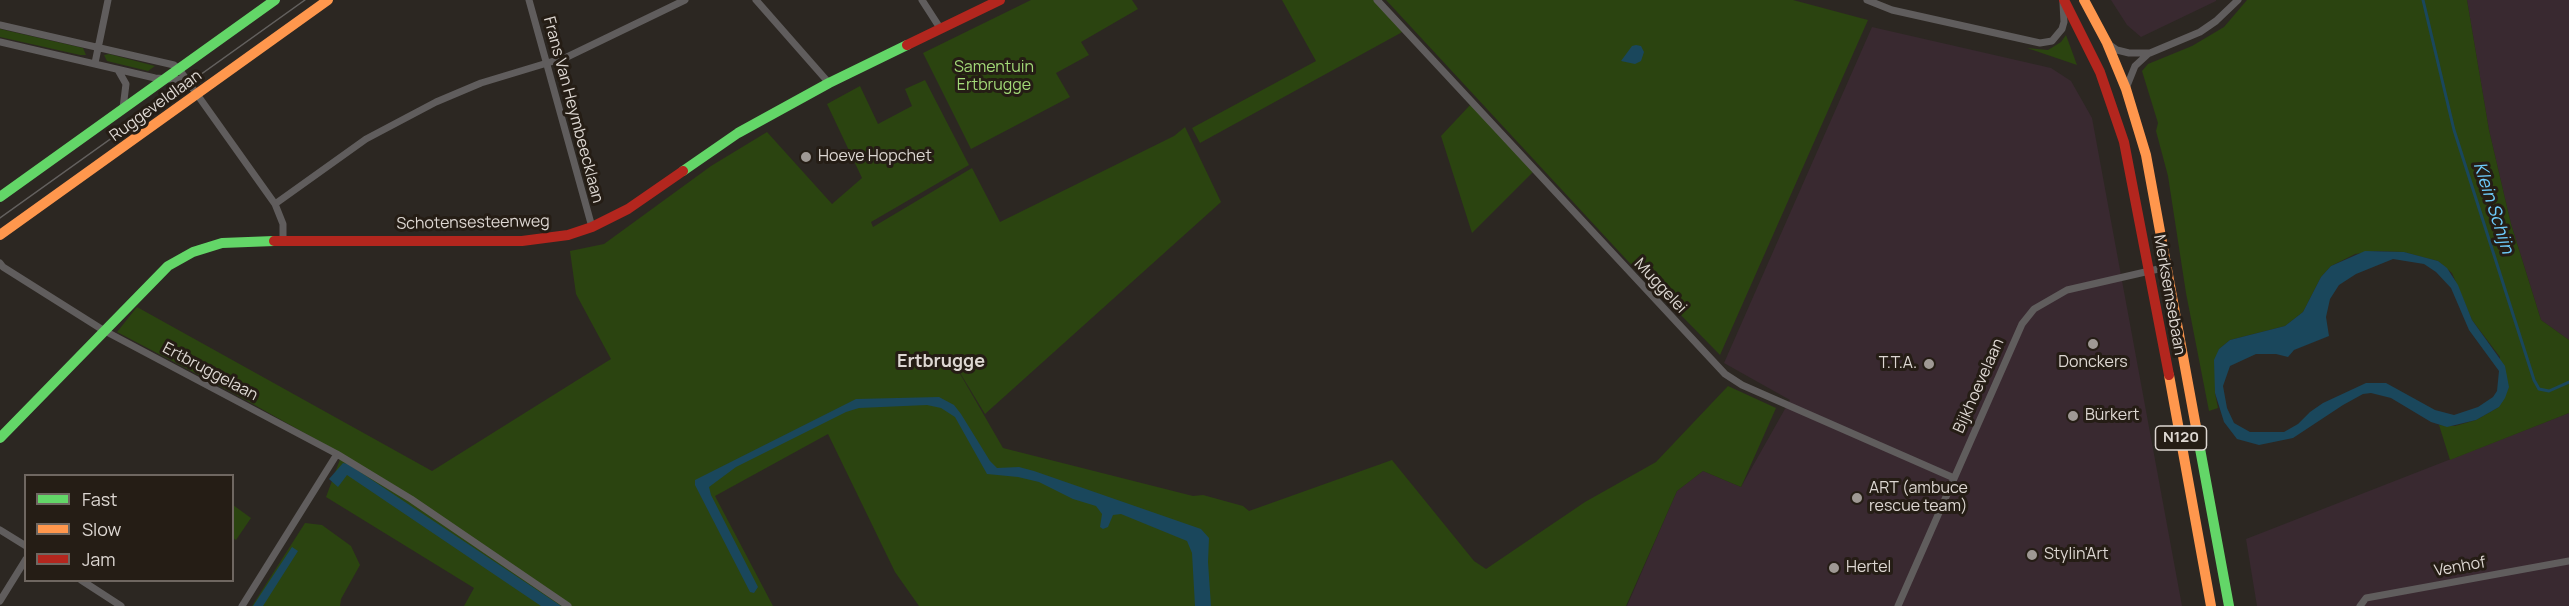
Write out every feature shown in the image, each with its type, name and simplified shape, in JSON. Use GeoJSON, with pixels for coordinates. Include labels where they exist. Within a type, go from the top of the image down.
{"type":"FeatureCollection","features":[{"type":"Feature","properties":{"kind":"street"},"geometry":{"type":"LineString","coordinates":[[94,63],[108,0]]}},
{"type":"Feature","properties":{"kind":"street","name":"Ruggeveldlaan"},"geometry":{"type":"LineString","coordinates":[[0,197],[275,0]]}},
{"type":"Feature","properties":{"kind":"street","name":"Ruggeveldlaan"},"geometry":{"type":"LineString","coordinates":[[0,236],[328,0]]}},
{"type":"Feature","properties":{"kind":"street","name":"Frans Van Heymbeecklaan"},"geometry":{"type":"LineString","coordinates":[[529,0],[592,227]]}},
{"type":"Feature","properties":{"kind":"street"},"geometry":{"type":"LineString","coordinates":[[275,204],[366,139],[415,113],[481,83],[567,57],[685,0]]}},
{"type":"Feature","properties":{"kind":"street"},"geometry":{"type":"LineString","coordinates":[[756,0],[829,83]]}},
{"type":"Feature","properties":{"kind":"street"},"geometry":{"type":"LineString","coordinates":[[922,0],[940,28]]}},
{"type":"Feature","properties":{"kind":"street","name":"Schotensesteenweg"},"geometry":{"type":"LineString","coordinates":[[0,438],[168,266],[193,252],[222,243],[283,240],[522,241],[568,235],[592,227],[628,209],[738,133],[829,83],[1000,0]]}},
{"type":"Feature","properties":{"kind":"street","name":"Muggelei"},"geometry":{"type":"LineString","coordinates":[[1377,0],[1725,374],[1742,385],[1954,478]]}},
{"type":"Feature","properties":{"kind":"street"},"geometry":{"type":"LineString","coordinates":[[1867,0],[1892,10],[2040,43],[2047,43],[2055,38],[2064,22],[2063,0]]}},
{"type":"Feature","properties":{"kind":"street","name":"Merksemsebaan"},"geometry":{"type":"LineString","coordinates":[[2063,0],[2100,72],[2118,121],[2150,271],[2211,606]]}},
{"type":"Feature","properties":{"kind":"street","name":"Merksemsebaan"},"geometry":{"type":"LineString","coordinates":[[2084,0],[2107,43],[2126,89],[2146,155],[2229,606]]}},
{"type":"Feature","properties":{"kind":"street"},"geometry":{"type":"LineString","coordinates":[[2126,89],[2135,66],[2150,53],[2200,32],[2216,21],[2238,0]]}},
{"type":"Feature","properties":{"kind":"street"},"geometry":{"type":"LineString","coordinates":[[0,25],[174,65],[188,80],[275,204],[283,224],[283,240]]}},
{"type":"Feature","properties":{"kind":"street"},"geometry":{"type":"LineString","coordinates":[[0,42],[163,80],[188,80]]}},
{"type":"Feature","properties":{"kind":"street"},"geometry":{"type":"LineString","coordinates":[[2107,43],[2117,50],[2129,53],[2150,53]]}},
{"type":"Feature","properties":{"kind":"street"},"geometry":{"type":"LineString","coordinates":[[118,70],[126,84],[123,108]]}},
{"type":"Feature","properties":{"kind":"street","name":"Ertbruggelaan"},"geometry":{"type":"LineString","coordinates":[[0,263],[103,330],[337,454],[411,499],[568,606]]}},
{"type":"Feature","properties":{"kind":"street","name":"Bijkhoevelaan"},"geometry":{"type":"LineString","coordinates":[[1898,606],[2022,324],[2034,309],[2067,290],[2167,267]]}},
{"type":"Feature","properties":{"kind":"street"},"geometry":{"type":"LineString","coordinates":[[242,606],[337,454]]}},
{"type":"Feature","properties":{"kind":"street"},"geometry":{"type":"LineString","coordinates":[[0,530],[24,545]]}},
{"type":"Feature","properties":{"kind":"street","name":"Venhof"},"geometry":{"type":"LineString","coordinates":[[2360,606],[2366,597],[2569,561]]}},
{"type":"Feature","properties":{"kind":"street"},"geometry":{"type":"LineString","coordinates":[[0,601],[24,562]]}},
{"type":"Feature","properties":{"kind":"street"},"geometry":{"type":"LineString","coordinates":[[84,582],[121,606]]}},
{"type":"Feature","properties":{"kind":"shaded area"},"geometry":{"type":"Polygon","coordinates":[[[2111,0],[2216,1],[2141,37],[2127,25],[2111,0]]]}},
{"type":"Feature","properties":{"kind":"shaded area"},"geometry":{"type":"Polygon","coordinates":[[[2467,0],[2569,0],[2569,340],[2541,320],[2511,224],[2489,130],[2467,0]]]}},
{"type":"Feature","properties":{"kind":"shaded area"},"geometry":{"type":"Polygon","coordinates":[[[1872,27],[2051,68],[2071,81],[2092,118],[2182,606],[1627,606],[1677,491],[1703,471],[1741,487],[1790,400],[1724,363],[1872,27]]]}},
{"type":"Feature","properties":{"kind":"shaded area"},"geometry":{"type":"Polygon","coordinates":[[[2569,413],[2569,606],[2257,606],[2246,539],[2569,413]]]}},
{"type":"Feature","properties":{"kind":"green space","name":"Samentuin Ertbrugge"},"geometry":{"type":"Polygon","coordinates":[[[1031,0],[1132,0],[1138,9],[1081,42],[1089,55],[1056,73],[1070,97],[971,149],[923,53],[1031,0]]]}},
{"type":"Feature","properties":{"kind":"green space"},"geometry":{"type":"Polygon","coordinates":[[[1282,0],[1378,0],[1406,30],[1200,143],[1192,128],[1316,61],[1282,0]]]}},
{"type":"Feature","properties":{"kind":"green space"},"geometry":{"type":"Polygon","coordinates":[[[1386,0],[1793,0],[1868,20],[1720,355],[1625,258],[1386,0]]]}},
{"type":"Feature","properties":{"kind":"green space"},"geometry":{"type":"Polygon","coordinates":[[[2247,0],[2467,0],[2489,130],[2511,224],[2541,320],[2569,340],[2569,413],[2450,460],[2439,425],[2455,426],[2476,420],[2499,407],[2500,357],[2472,320],[2452,273],[2438,261],[2404,252],[2376,251],[2355,254],[2331,266],[2321,277],[2303,312],[2285,326],[2230,340],[2219,349],[2215,393],[2218,408],[2209,411],[2186,293],[2168,176],[2156,131],[2158,123],[2142,71],[2148,64],[2192,46],[2224,27],[2247,0]]]}},
{"type":"Feature","properties":{"kind":"green space"},"geometry":{"type":"Polygon","coordinates":[[[0,29],[83,48],[86,55],[0,37],[0,29]]]}},
{"type":"Feature","properties":{"kind":"green space"},"geometry":{"type":"Polygon","coordinates":[[[2066,35],[2077,65],[2027,48],[2048,50],[2061,42],[2066,35]]]}},
{"type":"Feature","properties":{"kind":"green space"},"geometry":{"type":"Polygon","coordinates":[[[109,54],[155,66],[148,71],[107,61],[104,55],[109,54]]]}},
{"type":"Feature","properties":{"kind":"green space"},"geometry":{"type":"Polygon","coordinates":[[[925,80],[969,165],[871,222],[873,227],[972,168],[1000,222],[1174,136],[1185,127],[1221,202],[985,414],[948,353],[1003,448],[1193,496],[1203,495],[1243,506],[1249,511],[1392,460],[1474,561],[1486,569],[1585,502],[1656,462],[1728,386],[1776,408],[1741,487],[1703,471],[1677,491],[1626,606],[919,606],[895,572],[828,434],[715,496],[773,606],[464,606],[474,588],[326,497],[342,454],[117,332],[137,307],[432,471],[611,359],[576,294],[570,251],[604,244],[711,166],[767,132],[832,204],[862,178],[827,104],[860,86],[878,124],[912,106],[905,89],[925,80]]]}},
{"type":"Feature","properties":{"kind":"green space"},"geometry":{"type":"Polygon","coordinates":[[[1472,103],[1534,171],[1472,233],[1441,136],[1472,103]]]}},
{"type":"Feature","properties":{"kind":"green space"},"geometry":{"type":"Polygon","coordinates":[[[234,506],[251,518],[236,540],[234,539],[234,506]]]}},
{"type":"Feature","properties":{"kind":"green space"},"geometry":{"type":"Polygon","coordinates":[[[305,523],[322,525],[351,546],[360,565],[341,599],[340,606],[252,606],[305,523]]]}},
{"type":"Feature","properties":{"kind":"water"},"geometry":{"type":"Polygon","coordinates":[[[1632,46],[1641,46],[1644,52],[1641,61],[1635,64],[1621,61],[1632,46]]]}},
{"type":"Feature","properties":{"kind":"water"},"geometry":{"type":"Polygon","coordinates":[[[2365,251],[2404,252],[2438,261],[2447,268],[2458,285],[2472,320],[2505,366],[2509,387],[2499,407],[2476,420],[2447,427],[2431,422],[2391,398],[2371,393],[2363,394],[2343,405],[2293,438],[2259,445],[2237,439],[2224,422],[2215,393],[2214,360],[2219,349],[2230,340],[2285,326],[2303,312],[2321,277],[2331,266],[2365,251]],[[2393,259],[2356,274],[2339,285],[2330,299],[2326,317],[2329,336],[2294,350],[2288,357],[2276,354],[2256,354],[2230,366],[2223,386],[2227,408],[2234,423],[2250,432],[2284,432],[2298,424],[2323,403],[2366,383],[2386,383],[2435,410],[2454,415],[2478,407],[2493,397],[2497,391],[2499,371],[2469,330],[2451,288],[2436,272],[2424,264],[2393,259]]]}},
{"type":"Feature","properties":{"kind":"water"},"geometry":{"type":"Polygon","coordinates":[[[939,397],[954,405],[990,461],[997,468],[1019,467],[1034,471],[1201,529],[1209,538],[1211,606],[1195,606],[1192,553],[1187,541],[1121,514],[1113,515],[1108,527],[1103,529],[1100,527],[1102,514],[1096,506],[1073,499],[1039,482],[987,474],[955,417],[941,408],[927,405],[859,408],[846,412],[736,467],[709,487],[758,587],[754,593],[750,592],[695,485],[695,480],[856,399],[939,397]]]}},
{"type":"Feature","properties":{"kind":"water"},"geometry":{"type":"Polygon","coordinates":[[[343,463],[348,464],[561,606],[541,606],[347,475],[338,487],[329,479],[343,463]]]}},
{"type":"Feature","properties":{"kind":"water"},"geometry":{"type":"Polygon","coordinates":[[[292,547],[298,551],[263,606],[253,606],[292,547]]]}},
{"type":"Feature","properties":{"kind":"waterway","name":"Klein Schijn"},"geometry":{"type":"LineString","coordinates":[[2423,0],[2454,130],[2534,380],[2539,389],[2549,391],[2569,382]]}},
{"type":"Feature","properties":{"kind":"tram line"},"geometry":{"type":"LineString","coordinates":[[0,218],[305,0]]}},
{"type":"Feature","properties":{"kind":"traffic: fast"},"geometry":{"type":"LineString","coordinates":[[0,197],[275,0]]}},
{"type":"Feature","properties":{"kind":"traffic: fast"},"geometry":{"type":"LineString","coordinates":[[683,171],[738,133],[829,83],[907,45]]}},
{"type":"Feature","properties":{"kind":"traffic: fast"},"geometry":{"type":"LineString","coordinates":[[0,438],[168,266],[193,252],[222,243],[274,241]]}},
{"type":"Feature","properties":{"kind":"traffic: fast"},"geometry":{"type":"LineString","coordinates":[[2196,427],[2229,606]]}},
{"type":"Feature","properties":{"kind":"traffic: slow"},"geometry":{"type":"LineString","coordinates":[[0,235],[328,0]]}},
{"type":"Feature","properties":{"kind":"traffic: slow"},"geometry":{"type":"LineString","coordinates":[[2084,0],[2107,43],[2126,89],[2146,155],[2196,427]]}},
{"type":"Feature","properties":{"kind":"traffic: slow"},"geometry":{"type":"LineString","coordinates":[[2169,375],[2211,606]]}},
{"type":"Feature","properties":{"kind":"traffic: jam"},"geometry":{"type":"LineString","coordinates":[[907,45],[1000,0]]}},
{"type":"Feature","properties":{"kind":"traffic: jam"},"geometry":{"type":"LineString","coordinates":[[2064,0],[2100,72],[2124,142],[2169,375]]}},
{"type":"Feature","properties":{"kind":"traffic: jam"},"geometry":{"type":"LineString","coordinates":[[274,241],[522,241],[568,235],[592,227],[628,209],[683,171]]}},
{"type":"Feature","properties":{"kind":"place","name":"Hoeve Hopchet"},"geometry":{"type":"Point","coordinates":[806,157]}},
{"type":"Feature","properties":{"kind":"place","name":"Donckers"},"geometry":{"type":"Point","coordinates":[2093,344]}},
{"type":"Feature","properties":{"kind":"place","name":"T.T.A."},"geometry":{"type":"Point","coordinates":[1929,364]}},
{"type":"Feature","properties":{"kind":"place","name":"Bürkert"},"geometry":{"type":"Point","coordinates":[2073,416]}},
{"type":"Feature","properties":{"kind":"place","name":"ART (ambuce rescue team)"},"geometry":{"type":"Point","coordinates":[1857,498]}},
{"type":"Feature","properties":{"kind":"place","name":"Stylin'Art"},"geometry":{"type":"Point","coordinates":[2032,555]}},
{"type":"Feature","properties":{"kind":"place","name":"Hertel"},"geometry":{"type":"Point","coordinates":[1834,568]}},
{"type":"Feature","properties":{"kind":"district","name":"Ertbrugge"},"geometry":{"type":"Point","coordinates":[941,362]}}]}
